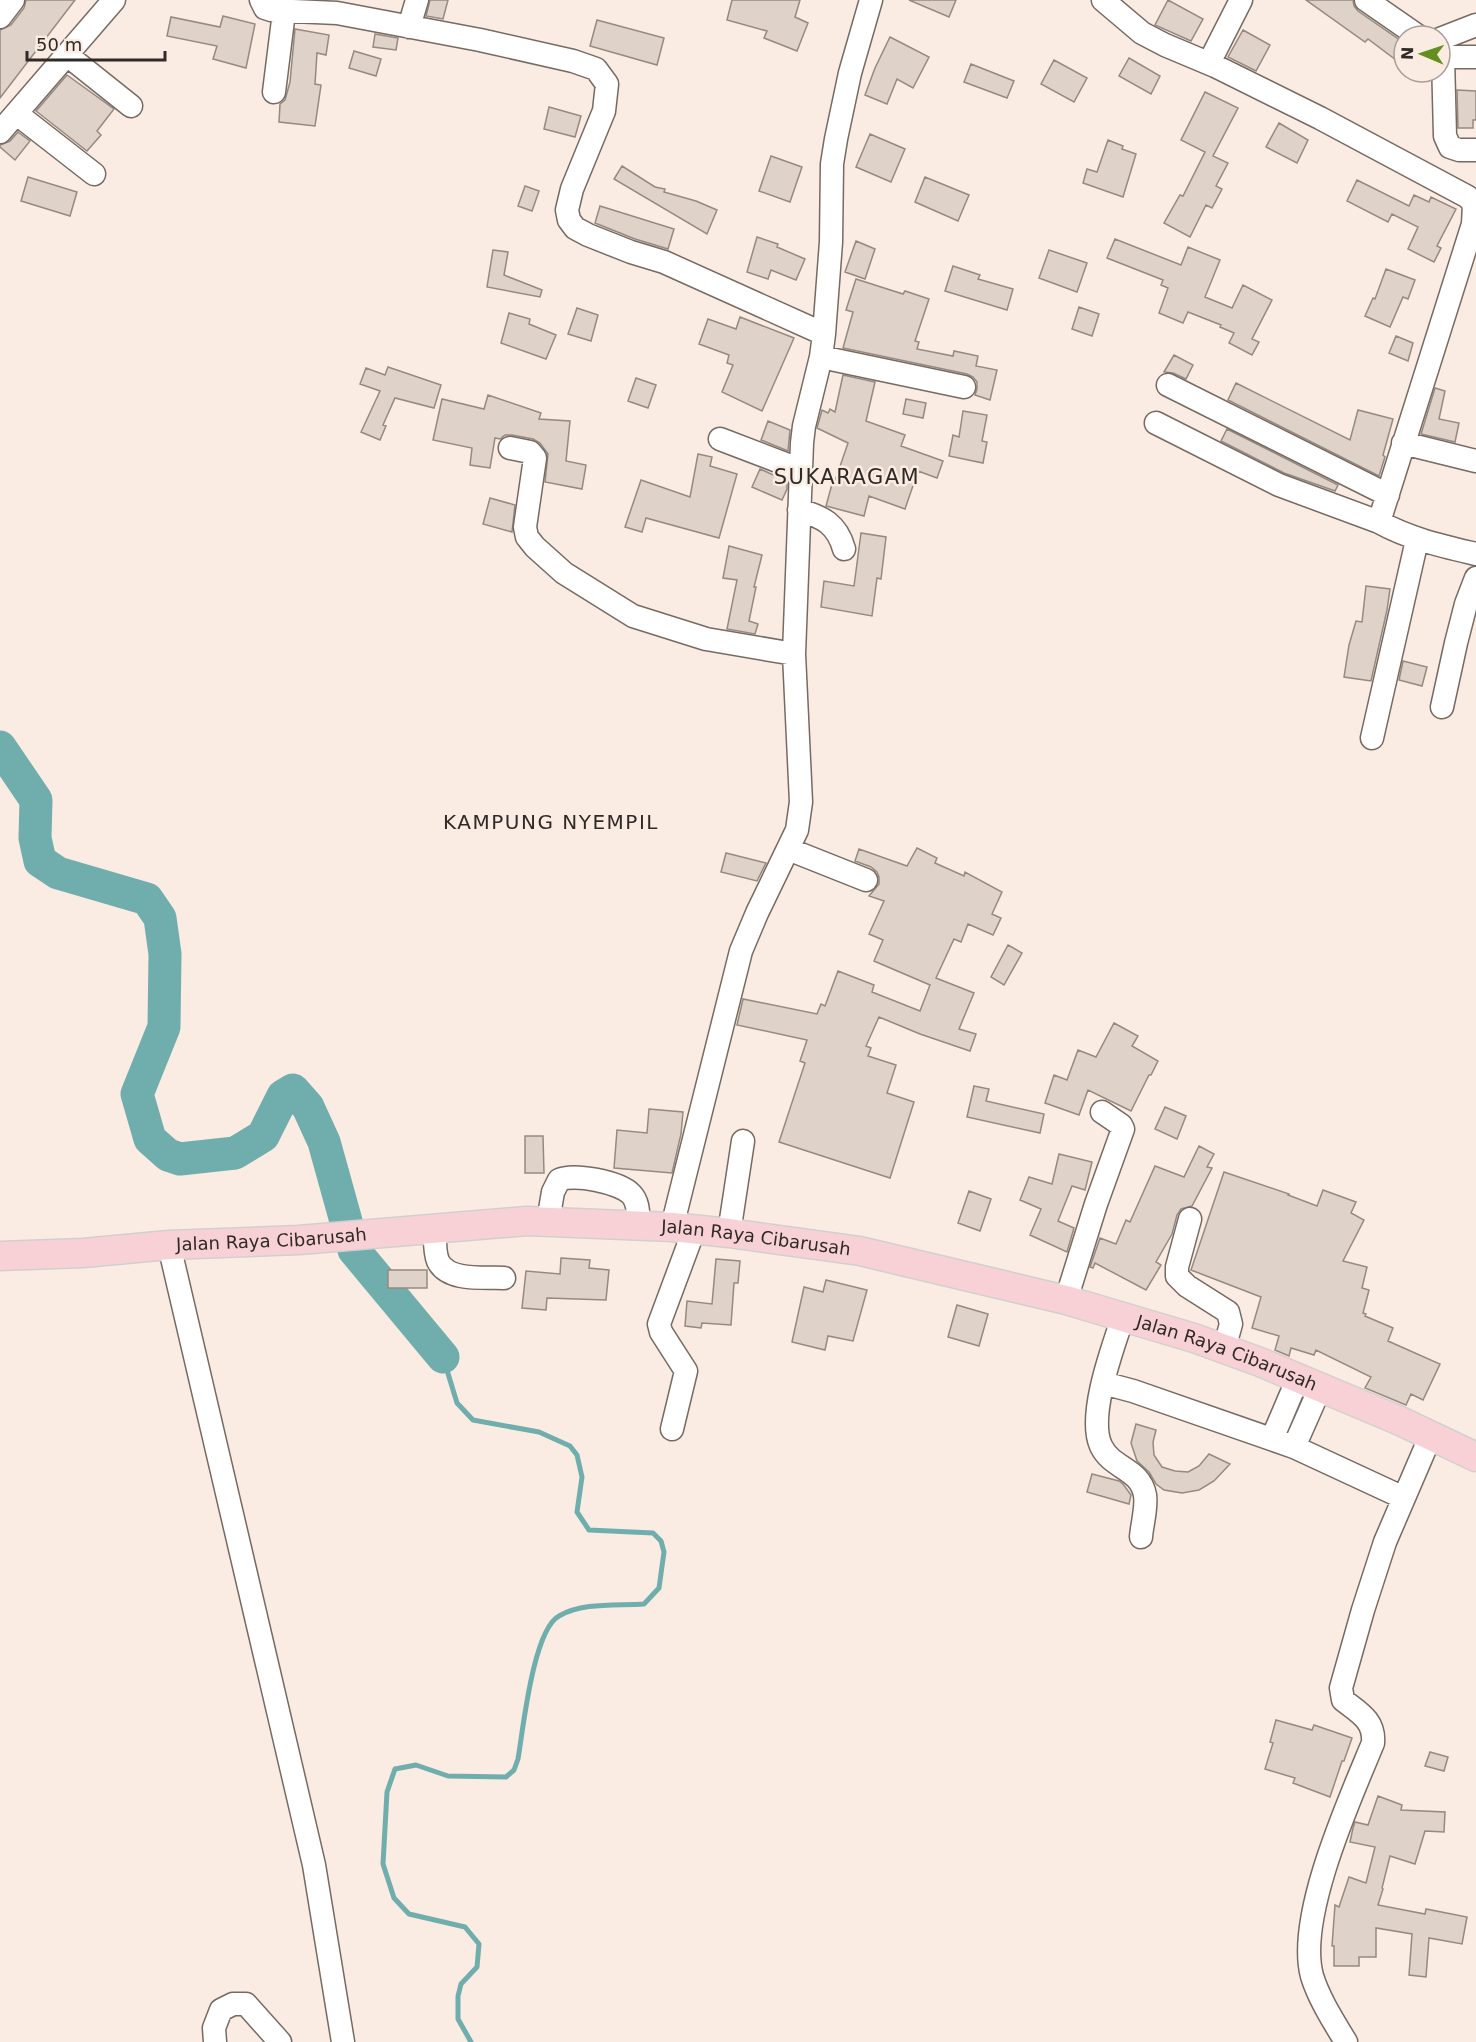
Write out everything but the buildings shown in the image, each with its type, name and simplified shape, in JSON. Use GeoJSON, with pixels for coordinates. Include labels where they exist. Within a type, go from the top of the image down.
{"type":"FeatureCollection","features":[{"type":"Feature","properties":{"kind":"main road","name":"Jalan Raya Cibarusah"},"geometry":{"type":"LineString","coordinates":[[0,1256],[83,1253],[169,1245],[335,1238],[435,1228],[548,1221],[639,1225],[729,1233],[860,1251],[1066,1300],[1123,1317],[1224,1349],[1431,1435],[1476,1457]]}},
{"type":"Feature","properties":{"kind":"street"},"geometry":{"type":"LineString","coordinates":[[0,17],[13,0]]}},
{"type":"Feature","properties":{"kind":"street"},"geometry":{"type":"LineString","coordinates":[[0,132],[114,0]]}},
{"type":"Feature","properties":{"kind":"street"},"geometry":{"type":"LineString","coordinates":[[261,0],[265,8],[284,12],[337,13],[480,40],[573,61],[596,69],[607,84],[604,111],[572,189],[567,210],[569,220],[575,228],[630,252],[664,262],[824,334]]}},
{"type":"Feature","properties":{"kind":"street"},"geometry":{"type":"LineString","coordinates":[[409,27],[417,0]]}},
{"type":"Feature","properties":{"kind":"street"},"geometry":{"type":"LineString","coordinates":[[672,1430],[686,1371],[659,1324],[683,1229],[741,951],[797,831],[801,802],[794,654],[804,426],[821,357],[824,334],[831,242],[832,164],[850,73],[870,0]]}},
{"type":"Feature","properties":{"kind":"street"},"geometry":{"type":"LineString","coordinates":[[1103,0],[1142,33],[1209,63],[1420,170],[1468,197],[1474,204],[1473,224],[1378,522]]}},
{"type":"Feature","properties":{"kind":"street"},"geometry":{"type":"LineString","coordinates":[[1209,63],[1242,0]]}},
{"type":"Feature","properties":{"kind":"street"},"geometry":{"type":"LineString","coordinates":[[1366,0],[1401,24]]}},
{"type":"Feature","properties":{"kind":"street"},"geometry":{"type":"LineString","coordinates":[[274,92],[284,12]]}},
{"type":"Feature","properties":{"kind":"street"},"geometry":{"type":"LineString","coordinates":[[1452,42],[1476,25]]}},
{"type":"Feature","properties":{"kind":"street"},"geometry":{"type":"LineString","coordinates":[[1452,52],[1476,57]]}},
{"type":"Feature","properties":{"kind":"street"},"geometry":{"type":"LineString","coordinates":[[67,55],[131,106]]}},
{"type":"Feature","properties":{"kind":"street"},"geometry":{"type":"LineString","coordinates":[[1443,84],[1445,136],[1450,147],[1459,150],[1476,150]]}},
{"type":"Feature","properties":{"kind":"street"},"geometry":{"type":"LineString","coordinates":[[17,114],[94,174]]}},
{"type":"Feature","properties":{"kind":"street"},"geometry":{"type":"LineString","coordinates":[[821,357],[964,387]]}},
{"type":"Feature","properties":{"kind":"street"},"geometry":{"type":"LineString","coordinates":[[1168,385],[1388,495]]}},
{"type":"Feature","properties":{"kind":"street"},"geometry":{"type":"LineString","coordinates":[[1156,423],[1279,484],[1378,522],[1417,540],[1476,554]]}},
{"type":"Feature","properties":{"kind":"street"},"geometry":{"type":"LineString","coordinates":[[720,439],[801,470]]}},
{"type":"Feature","properties":{"kind":"street"},"geometry":{"type":"LineString","coordinates":[[1403,443],[1476,461]]}},
{"type":"Feature","properties":{"kind":"street"},"geometry":{"type":"LineString","coordinates":[[510,448],[530,452],[534,458],[525,527],[527,537],[564,573],[633,616],[706,639],[794,654]]}},
{"type":"Feature","properties":{"kind":"street"},"geometry":{"type":"LineString","coordinates":[[799,510],[814,514],[830,524],[840,535],[844,549]]}},
{"type":"Feature","properties":{"kind":"street"},"geometry":{"type":"LineString","coordinates":[[1372,738],[1417,540]]}},
{"type":"Feature","properties":{"kind":"street"},"geometry":{"type":"LineString","coordinates":[[1442,707],[1456,643],[1476,578]]}},
{"type":"Feature","properties":{"kind":"street"},"geometry":{"type":"LineString","coordinates":[[788,849],[866,880]]}},
{"type":"Feature","properties":{"kind":"street"},"geometry":{"type":"LineString","coordinates":[[1066,1300],[1096,1204],[1123,1129],[1121,1125],[1102,1112]]}},
{"type":"Feature","properties":{"kind":"street"},"geometry":{"type":"LineString","coordinates":[[729,1233],[742,1141]]}},
{"type":"Feature","properties":{"kind":"street"},"geometry":{"type":"LineString","coordinates":[[548,1221],[553,1192],[559,1180],[566,1177],[591,1179],[630,1193],[637,1204],[639,1225]]}},
{"type":"Feature","properties":{"kind":"street"},"geometry":{"type":"LineString","coordinates":[[1190,1219],[1177,1267],[1177,1276],[1187,1286],[1228,1312],[1231,1324],[1224,1349]]}},
{"type":"Feature","properties":{"kind":"street"},"geometry":{"type":"LineString","coordinates":[[435,1228],[438,1260],[441,1266],[449,1272],[461,1276],[504,1278]]}},
{"type":"Feature","properties":{"kind":"street"},"geometry":{"type":"LineString","coordinates":[[169,1245],[314,1865],[343,2042]]}},
{"type":"Feature","properties":{"kind":"street"},"geometry":{"type":"LineString","coordinates":[[1123,1317],[1103,1383],[1098,1408],[1099,1440],[1109,1458],[1137,1476],[1142,1486],[1146,1497],[1141,1537]]}},
{"type":"Feature","properties":{"kind":"street"},"geometry":{"type":"LineString","coordinates":[[1103,1383],[1133,1391],[1294,1447],[1404,1498]]}},
{"type":"Feature","properties":{"kind":"street"},"geometry":{"type":"LineString","coordinates":[[1272,1439],[1309,1383]]}},
{"type":"Feature","properties":{"kind":"street"},"geometry":{"type":"LineString","coordinates":[[1294,1447],[1309,1383]]}},
{"type":"Feature","properties":{"kind":"street"},"geometry":{"type":"LineString","coordinates":[[1346,2042],[1312,1974],[1311,1938],[1320,1883],[1373,1743],[1374,1734],[1370,1721],[1343,1700],[1341,1688],[1376,1569],[1431,1435]]}},
{"type":"Feature","properties":{"kind":"street"},"geometry":{"type":"LineString","coordinates":[[215,2042],[213,2028],[221,2010],[233,2004],[246,2004],[280,2042]]}},
{"type":"Feature","properties":{"kind":"waterway"},"geometry":{"type":"LineString","coordinates":[[0,747],[36,800],[35,838],[40,861],[58,873],[147,899],[160,918],[165,954],[164,1027],[137,1094],[150,1139],[168,1155],[180,1159],[235,1153],[263,1136],[283,1096],[293,1090],[308,1107],[324,1142],[354,1250],[443,1357]]}},
{"type":"Feature","properties":{"kind":"waterway"},"geometry":{"type":"LineString","coordinates":[[443,1357],[457,1403],[473,1420],[539,1432],[570,1446],[577,1455],[582,1477],[577,1512],[589,1530],[653,1533],[661,1541],[664,1552],[659,1588],[644,1604],[579,1608],[559,1616],[550,1625],[542,1640],[536,1660],[518,1759],[514,1770],[506,1777],[448,1776],[416,1765],[395,1769],[387,1792],[383,1864],[394,1898],[409,1914],[465,1927],[479,1944],[477,1967],[461,1984],[458,1996],[458,2019],[471,2042]]}},
{"type":"Feature","properties":{"kind":"district","name":"SUKARAGAM"},"geometry":{"type":"Point","coordinates":[847,477]}},
{"type":"Feature","properties":{"kind":"district","name":"KAMPUNG NYEMPIL"},"geometry":{"type":"Point","coordinates":[551,822]}}]}
